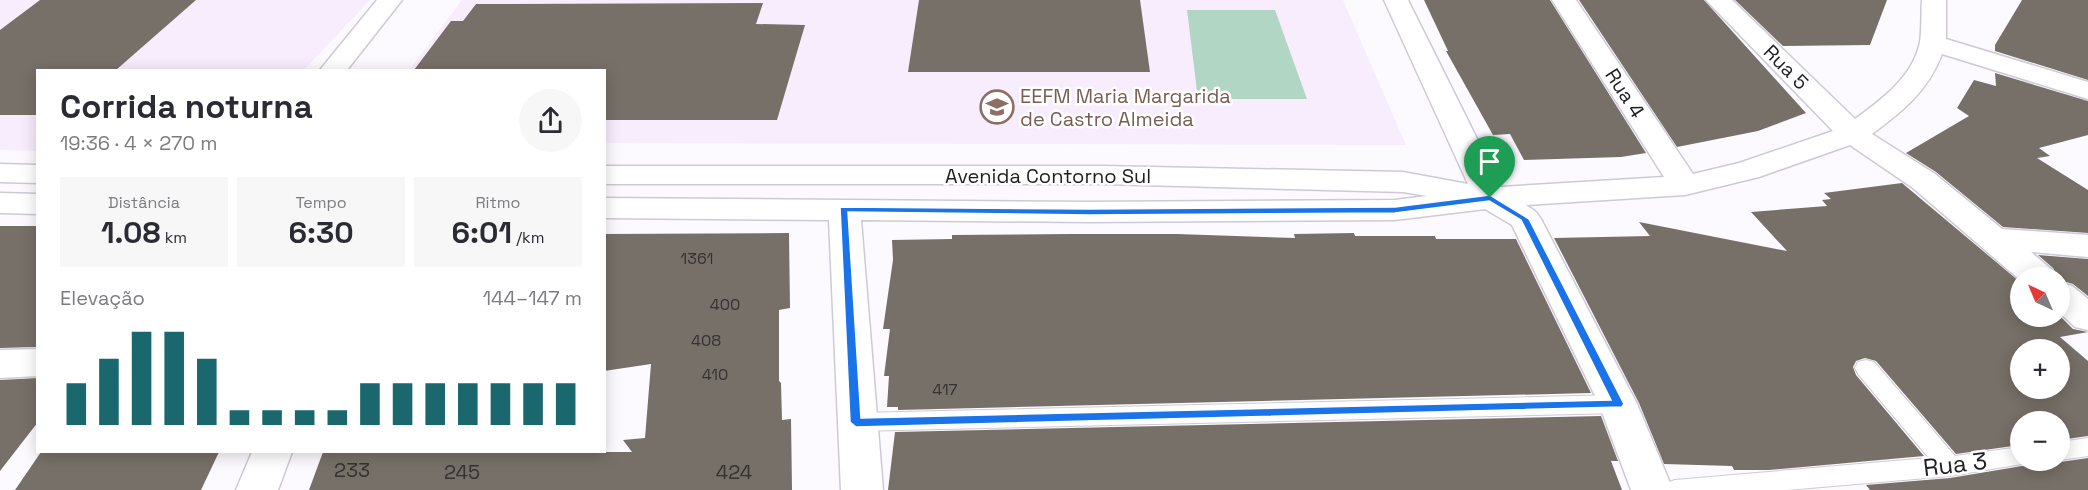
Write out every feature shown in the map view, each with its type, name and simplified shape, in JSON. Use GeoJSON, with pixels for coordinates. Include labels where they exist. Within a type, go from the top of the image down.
{"type":"FeatureCollection","features":[{"type":"Feature","properties":{"kind":"street"},"geometry":{"type":"LineString","coordinates":[[334,69],[390,0]]}},
{"type":"Feature","properties":{"kind":"street"},"geometry":{"type":"LineString","coordinates":[[1396,0],[1490,198],[1525,219],[1618,404],[1652,490]]}},
{"type":"Feature","properties":{"kind":"street","name":"Rua 4"},"geometry":{"type":"LineString","coordinates":[[1564,0],[1685,185]]}},
{"type":"Feature","properties":{"kind":"street","name":"Rua 5"},"geometry":{"type":"LineString","coordinates":[[1718,0],[1853,134],[1924,181],[2027,267]]}},
{"type":"Feature","properties":{"kind":"street","name":"Avenida Contorno Sul"},"geometry":{"type":"LineString","coordinates":[[606,208],[1089,212],[1395,210],[1490,198],[1685,185],[1748,170],[1853,134],[1891,106],[1920,75],[1933,43],[1934,0]]}},
{"type":"Feature","properties":{"kind":"street"},"geometry":{"type":"LineString","coordinates":[[1933,43],[2088,91]]}},
{"type":"Feature","properties":{"kind":"street"},"geometry":{"type":"LineString","coordinates":[[0,173],[36,174]]}},
{"type":"Feature","properties":{"kind":"street","name":"Avenida Contorno Sul"},"geometry":{"type":"LineString","coordinates":[[606,175],[1102,176],[1403,182],[1490,198]]}},
{"type":"Feature","properties":{"kind":"street"},"geometry":{"type":"LineString","coordinates":[[0,203],[36,204]]}},
{"type":"Feature","properties":{"kind":"street"},"geometry":{"type":"LineString","coordinates":[[844,209],[862,490]]}},
{"type":"Feature","properties":{"kind":"street"},"geometry":{"type":"LineString","coordinates":[[1994,239],[2088,246]]}},
{"type":"Feature","properties":{"kind":"street"},"geometry":{"type":"LineString","coordinates":[[2070,303],[2088,318]]}},
{"type":"Feature","properties":{"kind":"street"},"geometry":{"type":"LineString","coordinates":[[0,364],[36,362]]}},
{"type":"Feature","properties":{"kind":"street"},"geometry":{"type":"LineString","coordinates":[[257,490],[273,453]]}},
{"type":"Feature","properties":{"kind":"lane"},"geometry":{"type":"LineString","coordinates":[[1866,368],[1950,466]]}},
{"type":"Feature","properties":{"kind":"lane"},"geometry":{"type":"LineString","coordinates":[[856,422],[1618,404]]}},
{"type":"Feature","properties":{"kind":"lane"},"geometry":{"type":"LineString","coordinates":[[2070,450],[2088,447]]}},
{"type":"Feature","properties":{"kind":"lane","name":"Rua 3"},"geometry":{"type":"LineString","coordinates":[[1675,490],[1950,466],[2010,457]]}},
{"type":"Feature","properties":{"kind":"shaded area"},"geometry":{"type":"Polygon","coordinates":[[[0,0],[370,0],[305,69],[36,69],[36,151],[0,150],[0,0]]]}},
{"type":"Feature","properties":{"kind":"shaded area","name":"EEFM Maria Margarida de Castro Almeida"},"geometry":{"type":"Polygon","coordinates":[[[462,0],[1343,0],[1406,145],[606,143],[606,69],[410,69],[462,0]]]}},
{"type":"Feature","properties":{"kind":"green space"},"geometry":{"type":"Polygon","coordinates":[[[1187,10],[1275,10],[1307,99],[1198,99],[1187,10]]]}},
{"type":"Feature","properties":{"kind":"building"},"geometry":{"type":"Polygon","coordinates":[[[40,0],[196,0],[117,69],[36,69],[36,115],[0,115],[0,30],[40,0]]]}},
{"type":"Feature","properties":{"kind":"building"},"geometry":{"type":"Polygon","coordinates":[[[919,0],[1140,0],[1150,72],[908,72],[919,0]]]}},
{"type":"Feature","properties":{"kind":"building"},"geometry":{"type":"Polygon","coordinates":[[[1424,0],[1550,0],[1646,153],[1621,157],[1524,160],[1510,134],[1493,135],[1446,51],[1448,51],[1424,0]]]}},
{"type":"Feature","properties":{"kind":"building"},"geometry":{"type":"Polygon","coordinates":[[[1579,0],[1704,0],[1806,113],[1758,131],[1677,147],[1579,0]]]}},
{"type":"Feature","properties":{"kind":"building"},"geometry":{"type":"Polygon","coordinates":[[[1735,0],[1887,0],[1870,45],[1783,46],[1735,0]]]}},
{"type":"Feature","properties":{"kind":"building"},"geometry":{"type":"Polygon","coordinates":[[[2022,0],[2088,0],[2088,80],[1995,51],[1995,45],[2022,0]]]}},
{"type":"Feature","properties":{"kind":"building"},"geometry":{"type":"Polygon","coordinates":[[[763,3],[756,24],[805,25],[777,120],[606,120],[606,69],[415,69],[451,21],[463,21],[476,4],[763,3]]]}},
{"type":"Feature","properties":{"kind":"building"},"geometry":{"type":"Polygon","coordinates":[[[1995,73],[2088,101],[2088,135],[2039,148],[2050,156],[2037,158],[2088,190],[2088,233],[2003,227],[1936,172],[1906,153],[1969,116],[1957,108],[1974,80],[1996,86],[1995,73]]]}},
{"type":"Feature","properties":{"kind":"building"},"geometry":{"type":"Polygon","coordinates":[[[1902,183],[2010,274],[2010,327],[2070,326],[2073,329],[2088,332],[2060,337],[2062,339],[2010,339],[2010,399],[2070,399],[2070,346],[2088,361],[2088,436],[2070,439],[2070,411],[2010,411],[2010,446],[1956,454],[1876,361],[1865,358],[1856,361],[1853,367],[1856,375],[1924,456],[1769,470],[1734,470],[1732,466],[1664,464],[1639,403],[1554,238],[1650,236],[1639,222],[1787,251],[1751,212],[1827,206],[1822,200],[1831,199],[1824,193],[1902,183]]]}},
{"type":"Feature","properties":{"kind":"building"},"geometry":{"type":"Polygon","coordinates":[[[0,226],[36,226],[36,347],[0,348],[0,226]]]}},
{"type":"Feature","properties":{"kind":"building"},"geometry":{"type":"Polygon","coordinates":[[[789,233],[790,308],[779,310],[779,381],[781,383],[782,420],[791,419],[792,490],[309,490],[323,453],[632,452],[623,440],[645,438],[651,364],[606,371],[606,234],[789,233]]]}},
{"type":"Feature","properties":{"kind":"building"},"geometry":{"type":"Polygon","coordinates":[[[1354,233],[1355,236],[1435,236],[1436,239],[1516,239],[1591,393],[898,410],[898,407],[887,407],[889,376],[884,376],[890,329],[883,329],[893,260],[892,240],[952,239],[952,235],[1071,234],[1177,234],[1295,238],[1294,234],[1354,233]]]}},
{"type":"Feature","properties":{"kind":"building"},"geometry":{"type":"Polygon","coordinates":[[[2038,255],[2088,259],[2088,296],[2070,283],[2070,267],[2052,267],[2038,255]]]}},
{"type":"Feature","properties":{"kind":"building"},"geometry":{"type":"Polygon","coordinates":[[[36,378],[36,425],[0,471],[0,380],[36,378]]]}},
{"type":"Feature","properties":{"kind":"building"},"geometry":{"type":"Polygon","coordinates":[[[1601,416],[1618,461],[1611,461],[1622,490],[888,490],[895,432],[1601,416]]]}},
{"type":"Feature","properties":{"kind":"building"},"geometry":{"type":"Polygon","coordinates":[[[40,453],[219,453],[201,490],[15,490],[40,453]]]}},
{"type":"Feature","properties":{"kind":"building"},"geometry":{"type":"Polygon","coordinates":[[[2088,458],[2088,490],[1870,490],[1866,485],[1950,478],[2010,468],[2010,471],[2070,471],[2070,461],[2088,458]]]}},
{"type":"Feature","properties":{"kind":"place","name":"EEFM Maria Margarida de Castro Almeida"},"geometry":{"type":"Point","coordinates":[997,107]}},
{"type":"Feature","properties":{"kind":"route"},"geometry":{"type":"LineString","coordinates":[[1490,198],[1525,219],[1555,277],[1569,311],[1618,404],[856,422],[844,209],[1089,212],[1395,210],[1490,198]]}}]}
